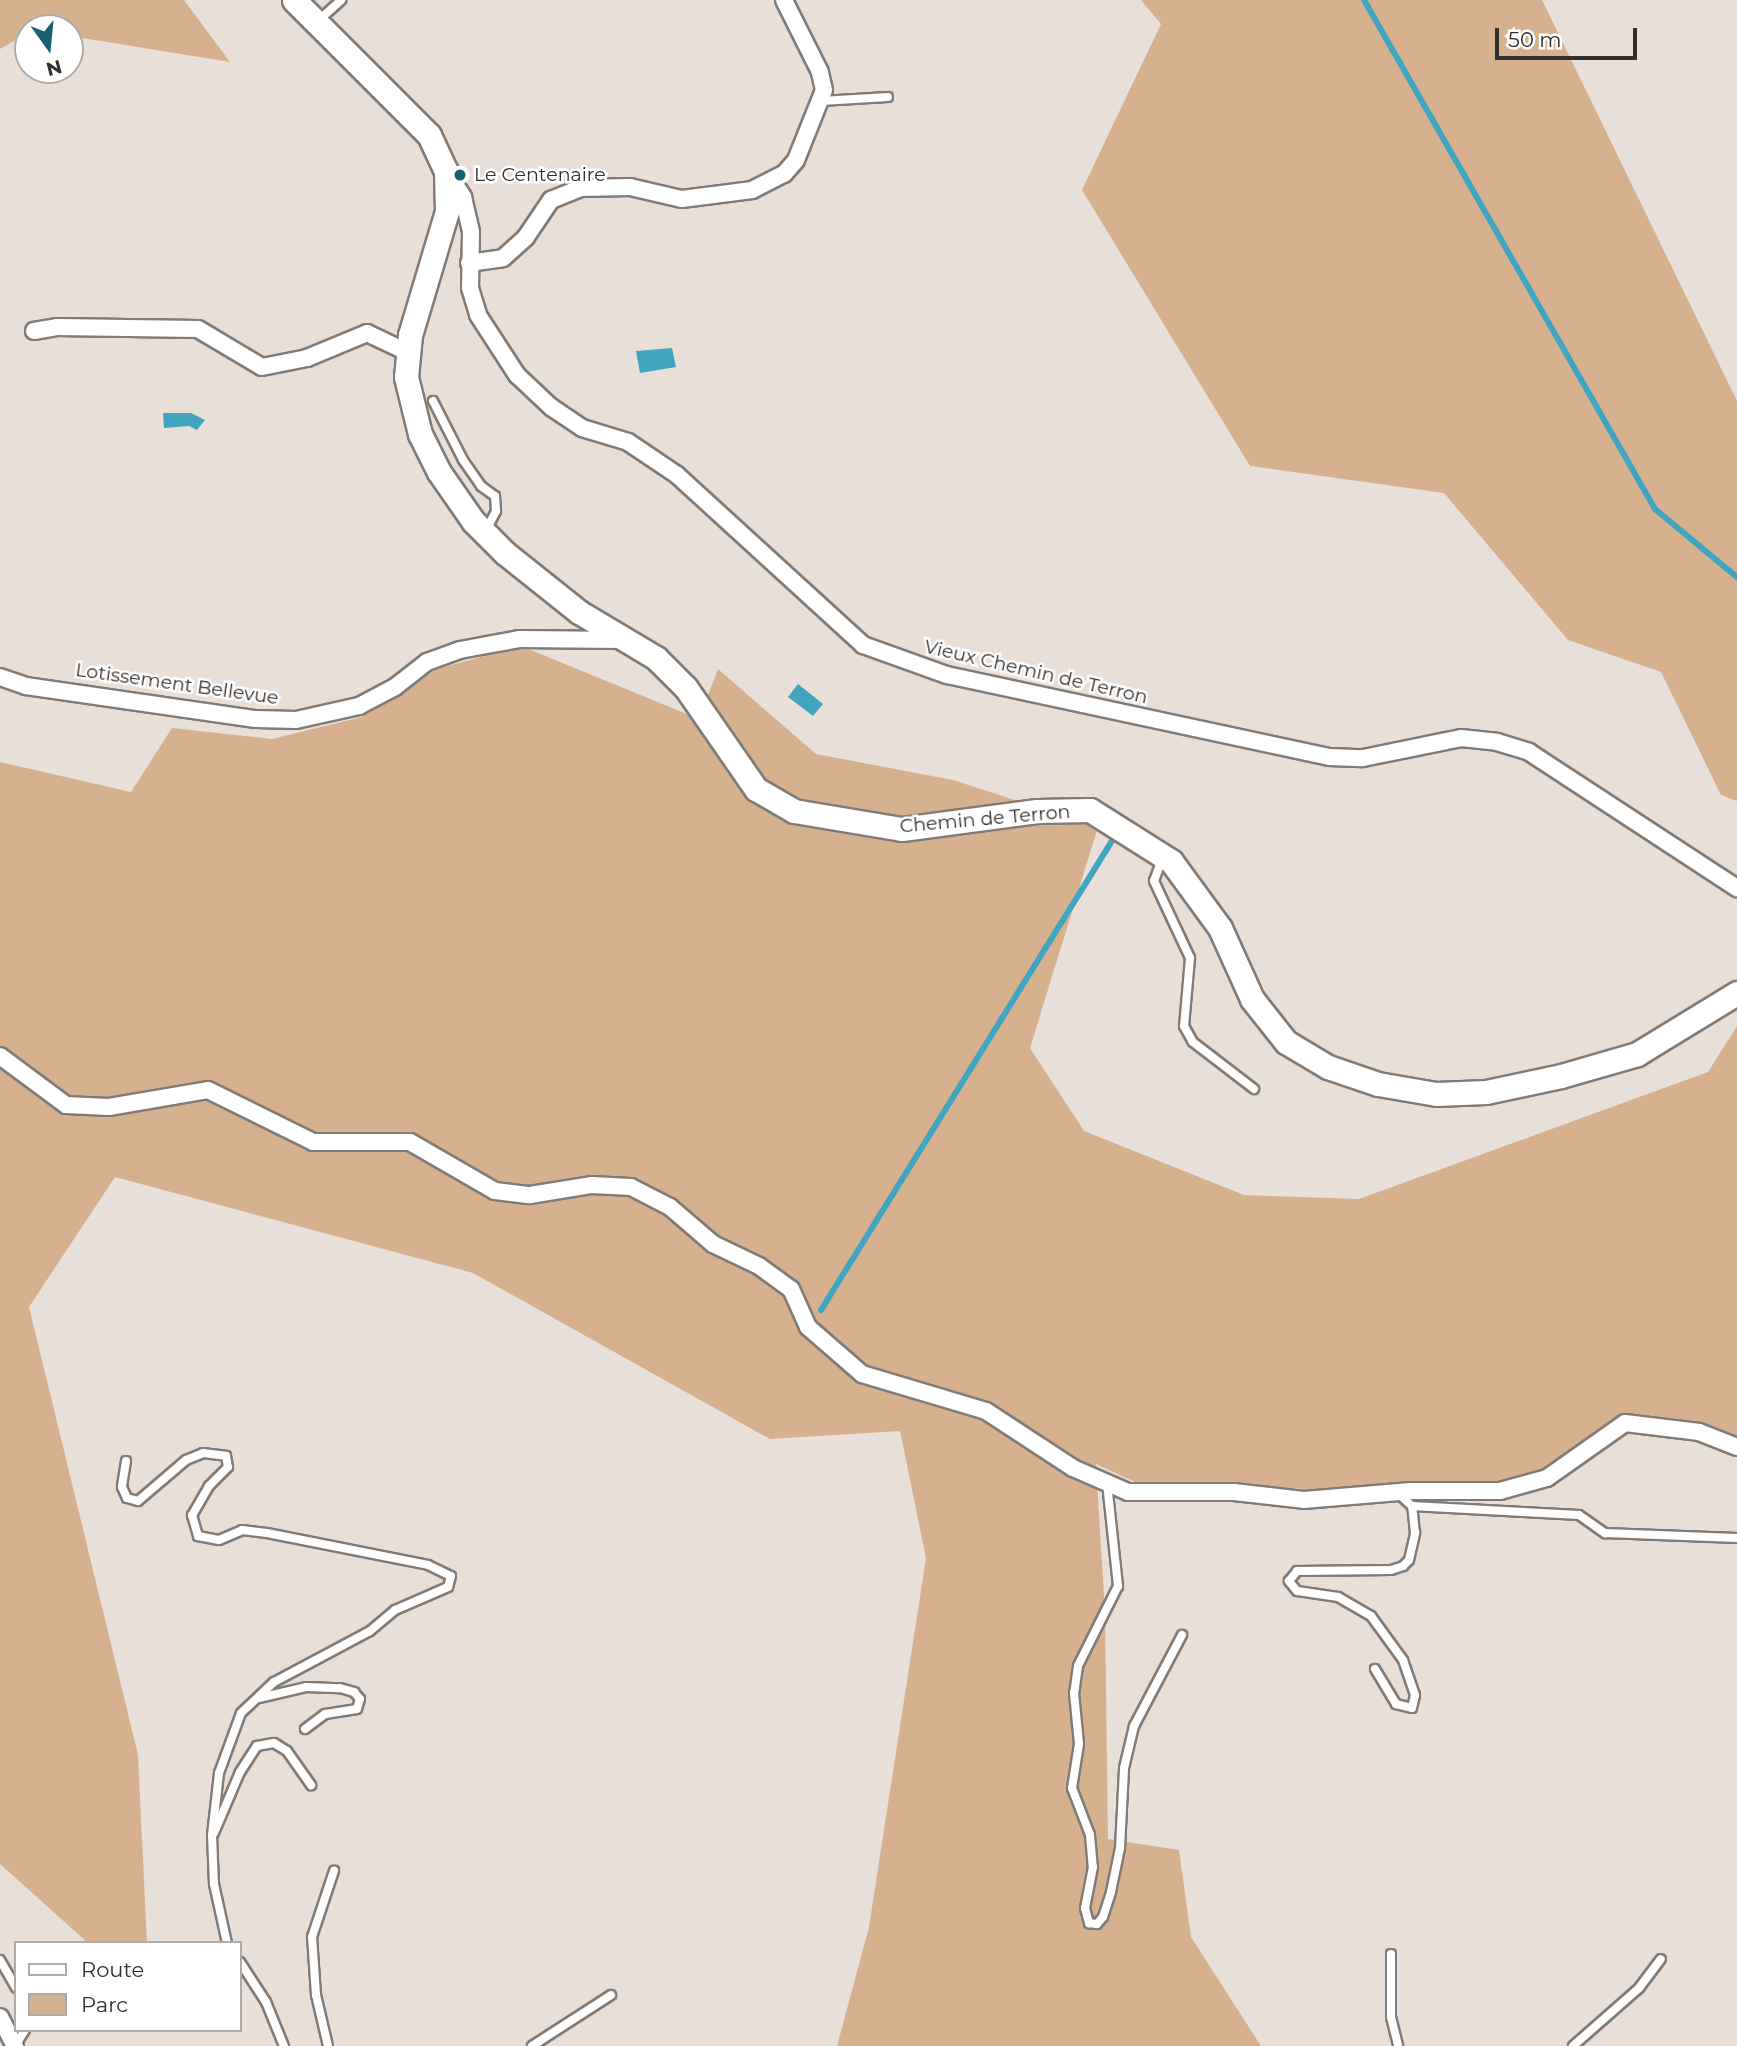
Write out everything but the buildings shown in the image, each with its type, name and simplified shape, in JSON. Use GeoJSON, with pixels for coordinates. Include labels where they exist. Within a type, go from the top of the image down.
{"type":"FeatureCollection","features":[{"type":"Feature","properties":{"kind":"street","name":"Chemin de Terron"},"geometry":{"type":"LineString","coordinates":[[294,0],[429,135],[446,170],[447,211],[407,352],[410,402],[426,448],[455,497],[485,533],[579,612],[656,657],[686,688],[756,789],[794,811],[902,829],[1037,811],[1090,810],[1164,856],[1220,928],[1252,999],[1286,1042],[1328,1067],[1377,1084],[1436,1094],[1486,1092],[1561,1076],[1637,1054],[1737,993]]}},
{"type":"Feature","properties":{"kind":"street"},"geometry":{"type":"LineString","coordinates":[[469,263],[503,258],[526,237],[551,200],[581,188],[630,187],[682,199],[751,190],[770,182],[796,160],[824,90],[820,72],[784,0]]}},
{"type":"Feature","properties":{"kind":"street","name":"Vieux Chemin de Terron"},"geometry":{"type":"LineString","coordinates":[[446,170],[463,197],[471,232],[469,263],[478,315],[517,375],[551,407],[582,428],[628,442],[677,475],[863,645],[947,675],[1329,757],[1363,758],[1461,738],[1497,742],[1529,752],[1737,888]]}},
{"type":"Feature","properties":{"kind":"street"},"geometry":{"type":"LineString","coordinates":[[34,331],[67,326],[198,329],[262,367],[307,359],[367,333],[407,352]]}},
{"type":"Feature","properties":{"kind":"street","name":"Lotissement Bellevue"},"geometry":{"type":"LineString","coordinates":[[0,677],[26,686],[256,719],[296,720],[359,706],[395,687],[427,662],[460,650],[520,639],[625,640]]}},
{"type":"Feature","properties":{"kind":"street"},"geometry":{"type":"LineString","coordinates":[[0,1056],[66,1105],[109,1107],[208,1090],[313,1142],[410,1142],[495,1191],[530,1195],[592,1185],[631,1187],[670,1207],[713,1244],[759,1266],[791,1289],[808,1327],[862,1374],[986,1411],[1073,1468],[1128,1492],[1234,1492],[1304,1500],[1406,1501],[1411,1491],[1524,1487],[1547,1478],[1625,1423],[1699,1432],[1737,1447]]}},
{"type":"Feature","properties":{"kind":"street"},"geometry":{"type":"LineString","coordinates":[[0,2017],[15,2046]]}},
{"type":"Feature","properties":{"kind":"lane"},"geometry":{"type":"LineString","coordinates":[[317,23],[341,0]]}},
{"type":"Feature","properties":{"kind":"lane"},"geometry":{"type":"LineString","coordinates":[[821,101],[888,97]]}},
{"type":"Feature","properties":{"kind":"lane"},"geometry":{"type":"LineString","coordinates":[[433,401],[463,460],[481,486],[495,496],[496,510],[485,533]]}},
{"type":"Feature","properties":{"kind":"lane"},"geometry":{"type":"LineString","coordinates":[[1164,856],[1154,881],[1190,957],[1184,1026],[1193,1042],[1254,1089]]}},
{"type":"Feature","properties":{"kind":"lane"},"geometry":{"type":"LineString","coordinates":[[126,1461],[122,1487],[127,1498],[138,1501],[186,1460],[203,1453],[226,1456],[225,1474],[209,1486],[192,1515],[198,1536],[219,1540],[242,1530],[267,1533],[428,1565],[451,1576],[449,1587],[395,1610],[370,1631],[274,1682],[241,1713],[219,1773],[212,1836],[214,1884],[228,1941]]}},
{"type":"Feature","properties":{"kind":"lane"},"geometry":{"type":"LineString","coordinates":[[1107,1483],[1118,1586],[1078,1666],[1074,1693],[1079,1744],[1072,1788],[1090,1835],[1093,1867],[1086,1908],[1089,1923],[1097,1924],[1102,1917],[1111,1892],[1120,1848],[1124,1769],[1134,1726],[1182,1635]]}},
{"type":"Feature","properties":{"kind":"lane"},"geometry":{"type":"LineString","coordinates":[[1375,1669],[1396,1704],[1401,1709],[1412,1708],[1415,1695],[1403,1660],[1371,1616],[1338,1597],[1297,1591],[1289,1581],[1297,1571],[1403,1566],[1409,1560],[1415,1533],[1406,1501],[1579,1515],[1605,1533],[1737,1538]]}},
{"type":"Feature","properties":{"kind":"lane"},"geometry":{"type":"LineString","coordinates":[[256,1699],[306,1687],[340,1688],[360,1699],[357,1709],[325,1714],[305,1729]]}},
{"type":"Feature","properties":{"kind":"lane"},"geometry":{"type":"LineString","coordinates":[[212,1836],[240,1772],[257,1746],[274,1744],[286,1751],[311,1784]]}},
{"type":"Feature","properties":{"kind":"lane"},"geometry":{"type":"LineString","coordinates":[[328,2046],[316,1995],[312,1937],[334,1871]]}},
{"type":"Feature","properties":{"kind":"lane"},"geometry":{"type":"LineString","coordinates":[[1391,1954],[1391,2017],[1398,2046]]}},
{"type":"Feature","properties":{"kind":"lane"},"geometry":{"type":"LineString","coordinates":[[1573,2046],[1639,1988],[1661,1959]]}},
{"type":"Feature","properties":{"kind":"lane"},"geometry":{"type":"LineString","coordinates":[[0,1961],[14,1985]]}},
{"type":"Feature","properties":{"kind":"lane"},"geometry":{"type":"LineString","coordinates":[[242,1965],[265,2002],[284,2046]]}},
{"type":"Feature","properties":{"kind":"lane"},"geometry":{"type":"LineString","coordinates":[[532,2046],[611,1995]]}},
{"type":"Feature","properties":{"kind":"green space"},"geometry":{"type":"Polygon","coordinates":[[[0,0],[184,0],[230,62],[84,38],[84,14],[14,14],[14,41],[0,49],[0,0]]]}},
{"type":"Feature","properties":{"kind":"green space"},"geometry":{"type":"Polygon","coordinates":[[[1141,0],[1542,0],[1737,401],[1737,801],[1721,795],[1661,672],[1568,640],[1444,493],[1250,466],[1082,190],[1161,24],[1141,0]]]}},
{"type":"Feature","properties":{"kind":"green space"},"geometry":{"type":"Polygon","coordinates":[[[521,646],[699,719],[718,669],[816,754],[953,780],[1098,827],[1030,1048],[1084,1131],[1244,1195],[1359,1199],[1708,1072],[1737,1026],[1737,1455],[1717,1443],[1627,1429],[1542,1487],[1498,1497],[1135,1482],[1096,1464],[1105,1613],[1108,1839],[1179,1850],[1191,1937],[1261,2046],[837,2046],[869,1927],[926,1558],[900,1431],[770,1439],[473,1273],[115,1177],[29,1307],[138,1755],[147,1941],[86,1941],[0,1864],[0,762],[131,792],[172,728],[272,739],[362,717],[437,669],[521,646]]]}},
{"type":"Feature","properties":{"kind":"water"},"geometry":{"type":"Polygon","coordinates":[[[672,348],[676,367],[640,373],[636,351],[672,348]]]}},
{"type":"Feature","properties":{"kind":"water"},"geometry":{"type":"Polygon","coordinates":[[[163,413],[191,413],[205,420],[197,430],[189,426],[164,428],[163,413]]]}},
{"type":"Feature","properties":{"kind":"water"},"geometry":{"type":"Polygon","coordinates":[[[798,684],[823,704],[813,716],[788,697],[798,684]]]}},
{"type":"Feature","properties":{"kind":"waterway"},"geometry":{"type":"LineString","coordinates":[[1364,0],[1655,509],[1737,577]]}},
{"type":"Feature","properties":{"kind":"waterway"},"geometry":{"type":"LineString","coordinates":[[821,1310],[1115,836]]}},
{"type":"Feature","properties":{"kind":"place","name":"Le Centenaire"},"geometry":{"type":"Point","coordinates":[460,175]}}]}
